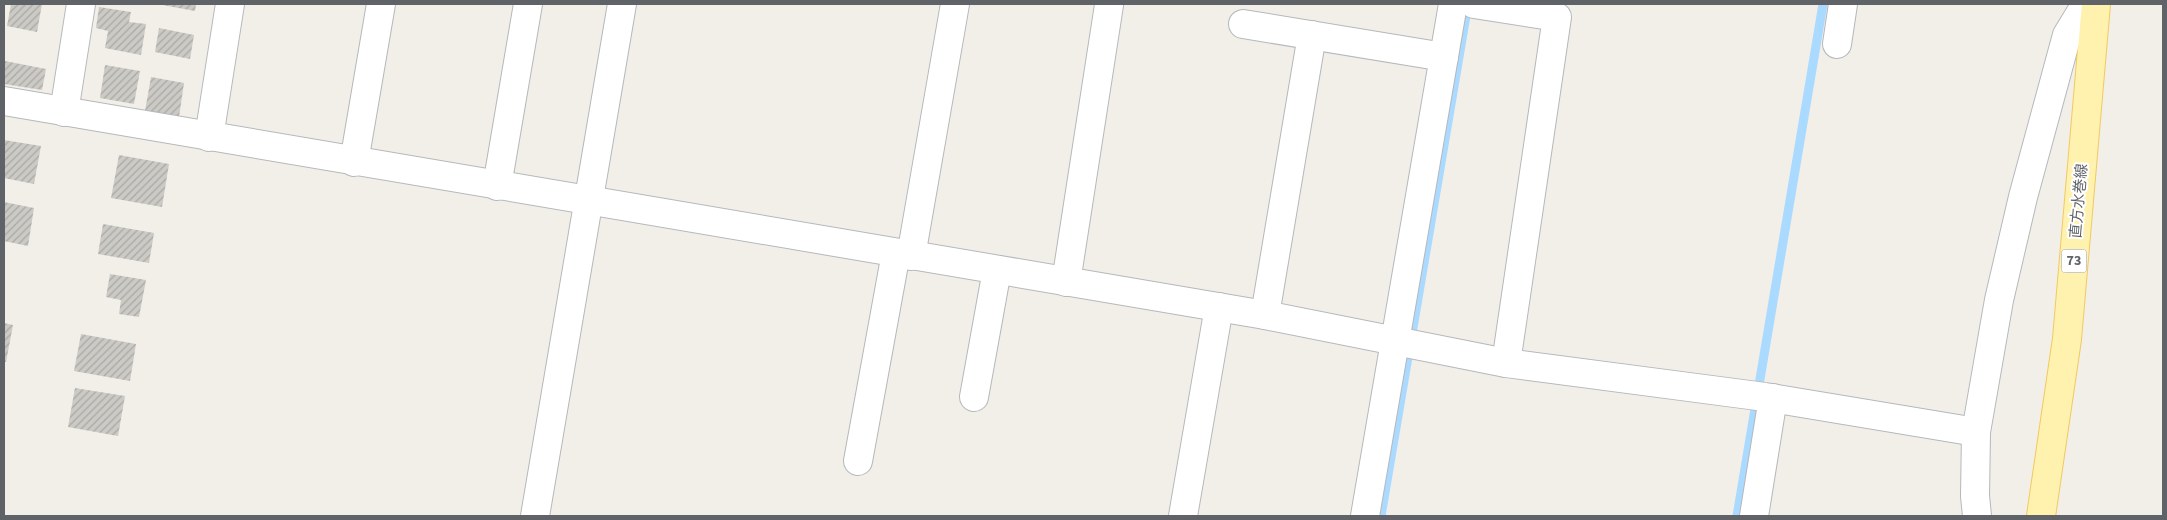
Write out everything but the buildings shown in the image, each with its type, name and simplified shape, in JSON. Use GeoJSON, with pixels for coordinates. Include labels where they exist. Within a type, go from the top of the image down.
{"type":"FeatureCollection","features":[{"type":"Feature","properties":{"kind":"main road","name":"直方水巻線"},"geometry":{"type":"LineString","coordinates":[[2041,516],[2067,339],[2096,4]]}},
{"type":"Feature","properties":{"kind":"street"},"geometry":{"type":"LineString","coordinates":[[64,112],[81,4]]}},
{"type":"Feature","properties":{"kind":"street"},"geometry":{"type":"LineString","coordinates":[[209,137],[230,4]]}},
{"type":"Feature","properties":{"kind":"street"},"geometry":{"type":"LineString","coordinates":[[354,162],[381,4]]}},
{"type":"Feature","properties":{"kind":"street"},"geometry":{"type":"LineString","coordinates":[[497,186],[528,4]]}},
{"type":"Feature","properties":{"kind":"street"},"geometry":{"type":"LineString","coordinates":[[534,516],[622,4]]}},
{"type":"Feature","properties":{"kind":"street"},"geometry":{"type":"LineString","coordinates":[[858,461],[904,255],[955,4]]}},
{"type":"Feature","properties":{"kind":"street"},"geometry":{"type":"LineString","coordinates":[[1365,516],[1406,344],[1444,57],[1453,4]]}},
{"type":"Feature","properties":{"kind":"street"},"geometry":{"type":"LineString","coordinates":[[1474,4],[1557,17],[1506,363]]}},
{"type":"Feature","properties":{"kind":"street"},"geometry":{"type":"LineString","coordinates":[[1837,44],[1843,4]]}},
{"type":"Feature","properties":{"kind":"street"},"geometry":{"type":"LineString","coordinates":[[1977,516],[1975,496],[1976,432],[1998,300],[2023,197],[2067,35],[2086,4]]}},
{"type":"Feature","properties":{"kind":"street"},"geometry":{"type":"LineString","coordinates":[[1066,282],[1109,5]]}},
{"type":"Feature","properties":{"kind":"street"},"geometry":{"type":"LineString","coordinates":[[1243,24],[1444,57]]}},
{"type":"Feature","properties":{"kind":"street"},"geometry":{"type":"LineString","coordinates":[[1265,315],[1312,35]]}},
{"type":"Feature","properties":{"kind":"street"},"geometry":{"type":"LineString","coordinates":[[4,101],[588,202],[1265,315],[1506,363],[1762,396],[1976,432]]}},
{"type":"Feature","properties":{"kind":"street"},"geometry":{"type":"LineString","coordinates":[[974,397],[997,270]]}},
{"type":"Feature","properties":{"kind":"street"},"geometry":{"type":"LineString","coordinates":[[1183,516],[1219,307]]}},
{"type":"Feature","properties":{"kind":"street"},"geometry":{"type":"LineString","coordinates":[[1754,516],[1762,396]]}},
{"type":"Feature","properties":{"kind":"waterway"},"geometry":{"type":"LineString","coordinates":[[1381,516],[1468,4]]}},
{"type":"Feature","properties":{"kind":"waterway"},"geometry":{"type":"LineString","coordinates":[[1737,516],[1823,4]]}}]}
